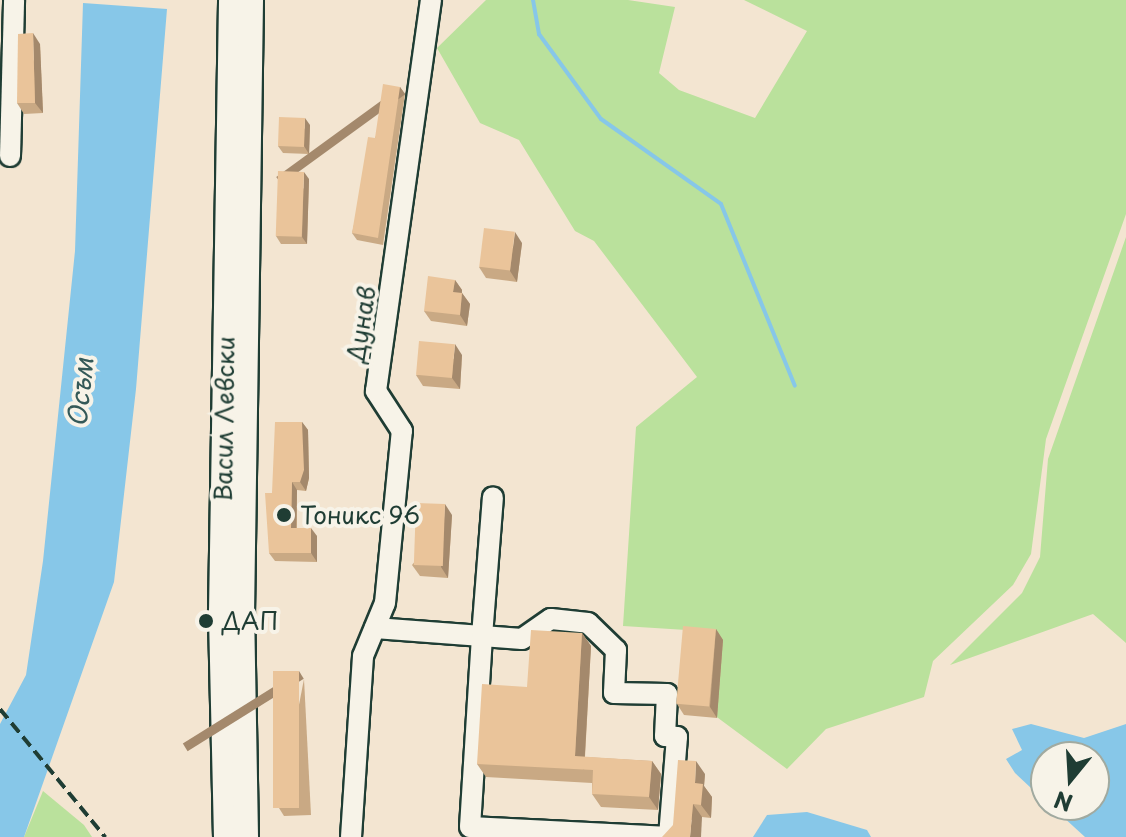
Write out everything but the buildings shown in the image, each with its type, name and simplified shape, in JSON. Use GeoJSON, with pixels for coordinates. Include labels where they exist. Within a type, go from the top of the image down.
{"type":"FeatureCollection","features":[{"type":"Feature","properties":{"kind":"main road","name":"Васил Левски"},"geometry":{"type":"LineString","coordinates":[[226,837],[221,612],[231,0]]}},
{"type":"Feature","properties":{"kind":"main road","name":"Васил Левски"},"geometry":{"type":"LineString","coordinates":[[246,837],[242,614],[251,0]]}},
{"type":"Feature","properties":{"kind":"street"},"geometry":{"type":"LineString","coordinates":[[10,156],[14,0]]}},
{"type":"Feature","properties":{"kind":"street","name":"Дунав"},"geometry":{"type":"LineString","coordinates":[[351,837],[363,656],[385,603],[402,431],[376,391],[431,0]]}},
{"type":"Feature","properties":{"kind":"street"},"geometry":{"type":"LineString","coordinates":[[375,628],[482,636],[522,639],[551,619],[588,623],[616,650],[614,693],[667,694],[665,736],[677,737],[669,837],[470,827],[482,636],[493,497]]}},
{"type":"Feature","properties":{"kind":"green space"},"geometry":{"type":"Polygon","coordinates":[[[486,0],[628,0],[675,7],[659,73],[679,90],[755,118],[807,31],[744,0],[1126,0],[1126,214],[1046,439],[1031,554],[1013,585],[933,661],[924,697],[826,729],[787,769],[710,712],[718,632],[623,626],[636,427],[697,377],[594,241],[575,231],[519,140],[480,123],[437,48],[486,0]]]}},
{"type":"Feature","properties":{"kind":"green space"},"geometry":{"type":"Polygon","coordinates":[[[1126,237],[1126,643],[1093,614],[950,665],[1022,593],[1040,557],[1048,459],[1126,237]]]}},
{"type":"Feature","properties":{"kind":"green space"},"geometry":{"type":"Polygon","coordinates":[[[43,791],[84,825],[92,837],[24,837],[43,791]]]}},
{"type":"Feature","properties":{"kind":"water","name":"Осъм"},"geometry":{"type":"Polygon","coordinates":[[[83,3],[167,9],[136,389],[114,582],[24,837],[0,837],[0,724],[26,675],[43,561],[75,251],[83,3]]]}},
{"type":"Feature","properties":{"kind":"water"},"geometry":{"type":"Polygon","coordinates":[[[1031,724],[1084,738],[1126,724],[1126,837],[1085,837],[1068,821],[1110,821],[1110,741],[1030,741],[1030,787],[1006,759],[1022,750],[1012,729],[1031,724]]]}},
{"type":"Feature","properties":{"kind":"water"},"geometry":{"type":"Polygon","coordinates":[[[807,812],[867,830],[871,837],[753,837],[767,815],[807,812]]]}},
{"type":"Feature","properties":{"kind":"waterway"},"geometry":{"type":"LineString","coordinates":[[533,0],[539,34],[601,119],[721,204],[795,386]]}},
{"type":"Feature","properties":{"kind":"railway"},"geometry":{"type":"LineString","coordinates":[[0,709],[105,837]]}},
{"type":"Feature","properties":{"kind":"place","name":"Тоникс 96"},"geometry":{"type":"Point","coordinates":[284,515]}},
{"type":"Feature","properties":{"kind":"place","name":"ДАП"},"geometry":{"type":"Point","coordinates":[206,621]}}]}
